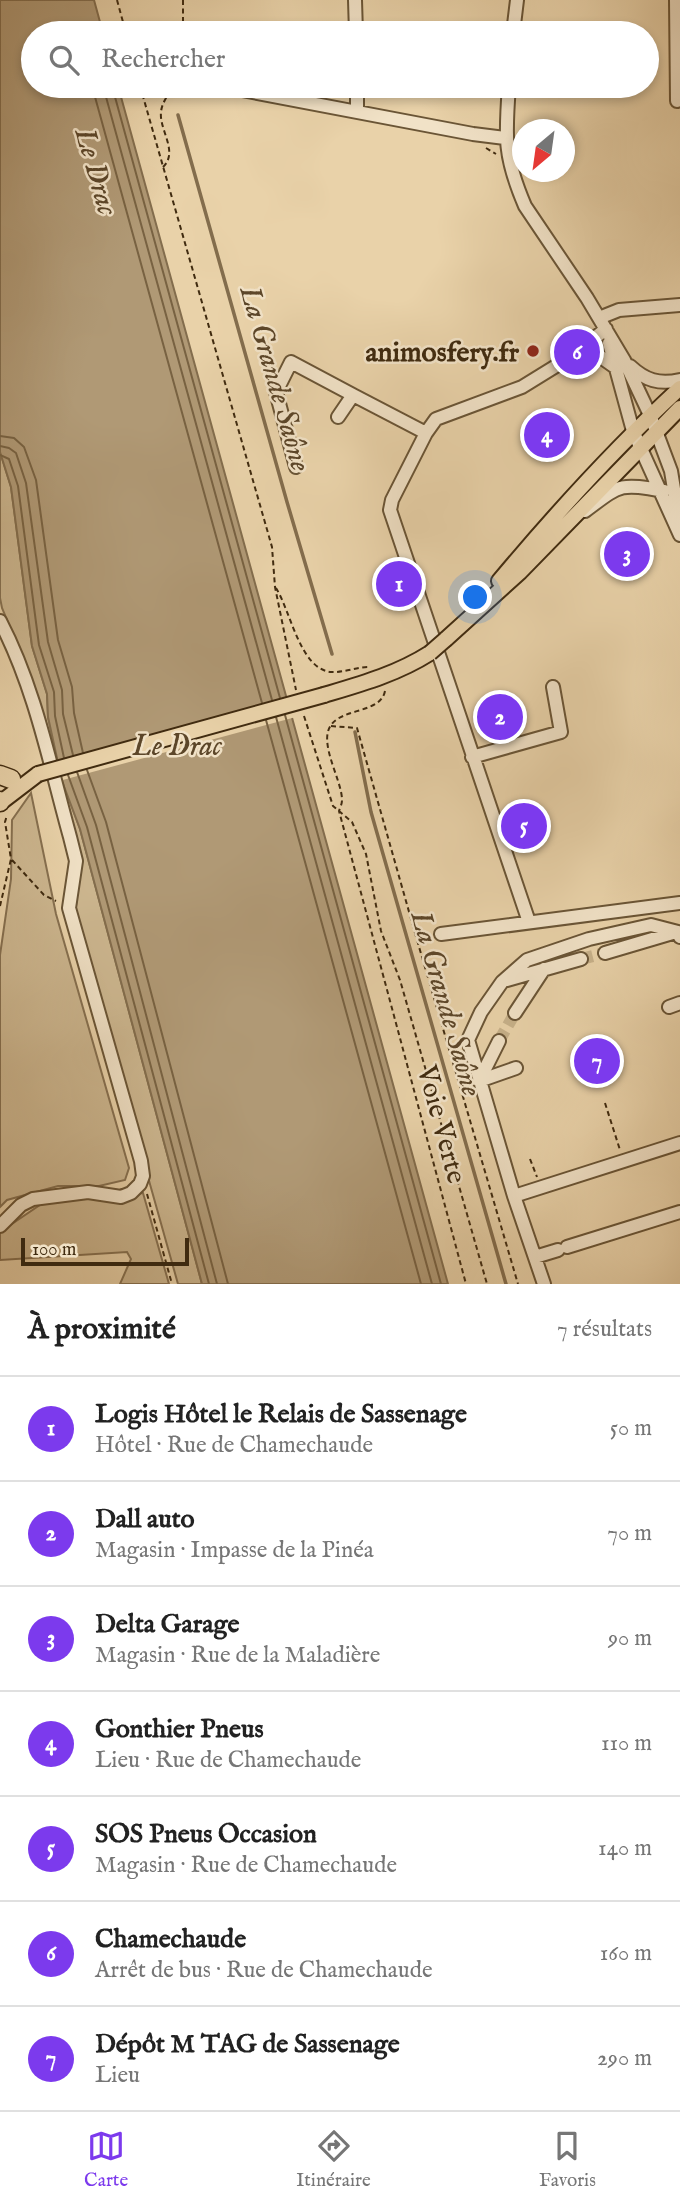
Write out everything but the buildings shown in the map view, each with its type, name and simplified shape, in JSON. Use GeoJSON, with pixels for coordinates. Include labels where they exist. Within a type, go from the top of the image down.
{"type":"FeatureCollection","features":[{"type":"Feature","properties":{"kind":"main road"},"geometry":{"type":"LineString","coordinates":[[474,612],[540,531],[633,431],[680,388]]}},
{"type":"Feature","properties":{"kind":"main road"},"geometry":{"type":"LineString","coordinates":[[4,779],[38,774],[324,695],[371,681],[415,662],[430,653],[520,572],[680,408]]}},
{"type":"Feature","properties":{"kind":"main road"},"geometry":{"type":"LineString","coordinates":[[2,804],[38,774]]}},
{"type":"Feature","properties":{"kind":"street"},"geometry":{"type":"LineString","coordinates":[[355,0],[356,21]]}},
{"type":"Feature","properties":{"kind":"street"},"geometry":{"type":"LineString","coordinates":[[514,21],[517,0]]}},
{"type":"Feature","properties":{"kind":"street"},"geometry":{"type":"LineString","coordinates":[[676,0],[677,100]]}},
{"type":"Feature","properties":{"kind":"street"},"geometry":{"type":"LineString","coordinates":[[286,98],[505,138]]}},
{"type":"Feature","properties":{"kind":"street"},"geometry":{"type":"LineString","coordinates":[[357,98],[357,111]]}},
{"type":"Feature","properties":{"kind":"street"},"geometry":{"type":"LineString","coordinates":[[508,98],[505,138],[511,172],[525,206],[603,323],[619,364],[633,431],[680,535]]}},
{"type":"Feature","properties":{"kind":"street"},"geometry":{"type":"LineString","coordinates":[[529,922],[390,510],[392,500],[426,433],[436,419],[522,387],[577,352],[603,323],[619,310],[680,305]]}},
{"type":"Feature","properties":{"kind":"street"},"geometry":{"type":"LineString","coordinates":[[577,352],[598,355],[653,381],[667,383],[680,380]]}},
{"type":"Feature","properties":{"kind":"street"},"geometry":{"type":"LineString","coordinates":[[296,467],[276,392],[291,362],[426,433]]}},
{"type":"Feature","properties":{"kind":"street"},"geometry":{"type":"LineString","coordinates":[[619,364],[650,415],[671,471],[680,525]]}},
{"type":"Feature","properties":{"kind":"street"},"geometry":{"type":"LineString","coordinates":[[338,417],[353,395]]}},
{"type":"Feature","properties":{"kind":"street"},"geometry":{"type":"LineString","coordinates":[[562,529],[624,485],[674,493]]}},
{"type":"Feature","properties":{"kind":"street"},"geometry":{"type":"LineString","coordinates":[[0,621],[29,689],[76,861],[69,908],[143,1176],[135,1191],[121,1197],[88,1192],[33,1199],[21,1205],[0,1226]]}},
{"type":"Feature","properties":{"kind":"street"},"geometry":{"type":"LineString","coordinates":[[472,757],[561,732],[553,687]]}},
{"type":"Feature","properties":{"kind":"street"},"geometry":{"type":"LineString","coordinates":[[441,934],[680,902]]}},
{"type":"Feature","properties":{"kind":"street"},"geometry":{"type":"LineString","coordinates":[[544,1284],[513,1196],[468,1041],[481,1012],[502,982],[527,960],[589,939],[650,925],[679,933]]}},
{"type":"Feature","properties":{"kind":"street"},"geometry":{"type":"LineString","coordinates":[[605,953],[679,933]]}},
{"type":"Feature","properties":{"kind":"street"},"geometry":{"type":"LineString","coordinates":[[502,982],[581,959]]}},
{"type":"Feature","properties":{"kind":"street"},"geometry":{"type":"LineString","coordinates":[[515,1013],[544,969]]}},
{"type":"Feature","properties":{"kind":"street"},"geometry":{"type":"LineString","coordinates":[[479,1081],[499,1041]]}},
{"type":"Feature","properties":{"kind":"street"},"geometry":{"type":"LineString","coordinates":[[479,1081],[516,1068]]}},
{"type":"Feature","properties":{"kind":"street"},"geometry":{"type":"LineString","coordinates":[[513,1196],[680,1143]]}},
{"type":"Feature","properties":{"kind":"street"},"geometry":{"type":"LineString","coordinates":[[535,1257],[680,1212]]}},
{"type":"Feature","properties":{"kind":"path"},"geometry":{"type":"LineString","coordinates":[[117,0],[123,21]]}},
{"type":"Feature","properties":{"kind":"path"},"geometry":{"type":"LineString","coordinates":[[183,0],[183,21]]}},
{"type":"Feature","properties":{"kind":"path"},"geometry":{"type":"LineString","coordinates":[[143,98],[272,547],[275,587],[285,603],[304,655],[319,670],[333,672],[372,667]]}},
{"type":"Feature","properties":{"kind":"path"},"geometry":{"type":"LineString","coordinates":[[162,168],[168,162],[170,154],[160,115],[167,98]]}},
{"type":"Feature","properties":{"kind":"path"},"geometry":{"type":"LineString","coordinates":[[330,726],[344,715],[377,703],[384,697],[384,686]]}},
{"type":"Feature","properties":{"kind":"path"},"geometry":{"type":"LineString","coordinates":[[330,726],[357,728],[518,1284]]}},
{"type":"Feature","properties":{"kind":"path","name":"Voie Verte"},"geometry":{"type":"LineString","coordinates":[[330,726],[326,738],[342,799],[339,811],[466,1284]]}},
{"type":"Feature","properties":{"kind":"path"},"geometry":{"type":"LineString","coordinates":[[0,906],[11,859],[2,804]]}},
{"type":"Feature","properties":{"kind":"path"},"geometry":{"type":"LineString","coordinates":[[339,811],[352,822],[366,853],[381,931],[400,980],[487,1284]]}},
{"type":"Feature","properties":{"kind":"path"},"geometry":{"type":"LineString","coordinates":[[11,859],[44,895],[69,908]]}},
{"type":"Feature","properties":{"kind":"path"},"geometry":{"type":"LineString","coordinates":[[417,940],[441,934]]}},
{"type":"Feature","properties":{"kind":"path"},"geometry":{"type":"LineString","coordinates":[[605,1103],[623,1161]]}},
{"type":"Feature","properties":{"kind":"path"},"geometry":{"type":"LineString","coordinates":[[140,1184],[146,1190],[172,1284]]}},
{"type":"Feature","properties":{"kind":"shaded area"},"geometry":{"type":"Polygon","coordinates":[[[0,452],[11,487],[32,646],[47,694],[48,717],[62,780],[80,829],[202,1284],[178,1284],[75,917],[79,873],[19,649],[0,598],[0,452]]]}},
{"type":"Feature","properties":{"kind":"shaded area"},"geometry":{"type":"Polygon","coordinates":[[[31,793],[56,914],[129,1168],[125,1180],[99,1186],[58,1186],[7,1200],[0,1207],[0,955],[11,879],[12,820],[31,793]]]}},
{"type":"Feature","properties":{"kind":"shaded area"},"geometry":{"type":"Polygon","coordinates":[[[143,1193],[169,1284],[120,1284],[131,1259],[127,1252],[0,1260],[0,1232],[40,1205],[55,1201],[143,1193]]]}},
{"type":"Feature","properties":{"kind":"water","name":"Le Drac"},"geometry":{"type":"Polygon","coordinates":[[[0,0],[94,0],[100,21],[21,21],[21,98],[121,98],[448,1284],[202,1284],[80,829],[62,781],[48,717],[47,694],[32,646],[11,487],[0,452],[0,0]]]}},
{"type":"Feature","properties":{"kind":"pier"},"geometry":{"type":"Polygon","coordinates":[[[291,697],[296,717],[59,781],[54,761],[291,697]]]}},
{"type":"Feature","properties":{"kind":"waterway","name":"La Grande Saône"},"geometry":{"type":"LineString","coordinates":[[178,115],[332,654]]}},
{"type":"Feature","properties":{"kind":"waterway","name":"La Grande Saône"},"geometry":{"type":"LineString","coordinates":[[355,732],[371,812],[506,1284]]}},
{"type":"Feature","properties":{"kind":"tunnel"},"geometry":{"type":"LineString","coordinates":[[581,959],[605,953]]}},
{"type":"Feature","properties":{"kind":"tunnel"},"geometry":{"type":"LineString","coordinates":[[499,1041],[515,1013]]}},
{"type":"Feature","properties":{"kind":"place","name":"animosfery.fr"},"geometry":{"type":"Point","coordinates":[533,351]}},
{"type":"Feature","properties":{"kind":"place","name":"Chamechaude"},"geometry":{"type":"Point","coordinates":[577,352]}},
{"type":"Feature","properties":{"kind":"place","name":"Gonthier Pneus"},"geometry":{"type":"Point","coordinates":[547,435]}},
{"type":"Feature","properties":{"kind":"place","name":"Delta Garage"},"geometry":{"type":"Point","coordinates":[627,554]}},
{"type":"Feature","properties":{"kind":"place","name":"Logis Hôtel le Relais de Sassenage"},"geometry":{"type":"Point","coordinates":[399,584]}},
{"type":"Feature","properties":{"kind":"place","name":"Dall auto"},"geometry":{"type":"Point","coordinates":[500,717]}},
{"type":"Feature","properties":{"kind":"place","name":"SOS Pneus Occasion"},"geometry":{"type":"Point","coordinates":[524,826]}},
{"type":"Feature","properties":{"kind":"place","name":"Dépôt M TAG de Sassenage"},"geometry":{"type":"Point","coordinates":[597,1061]}}]}
